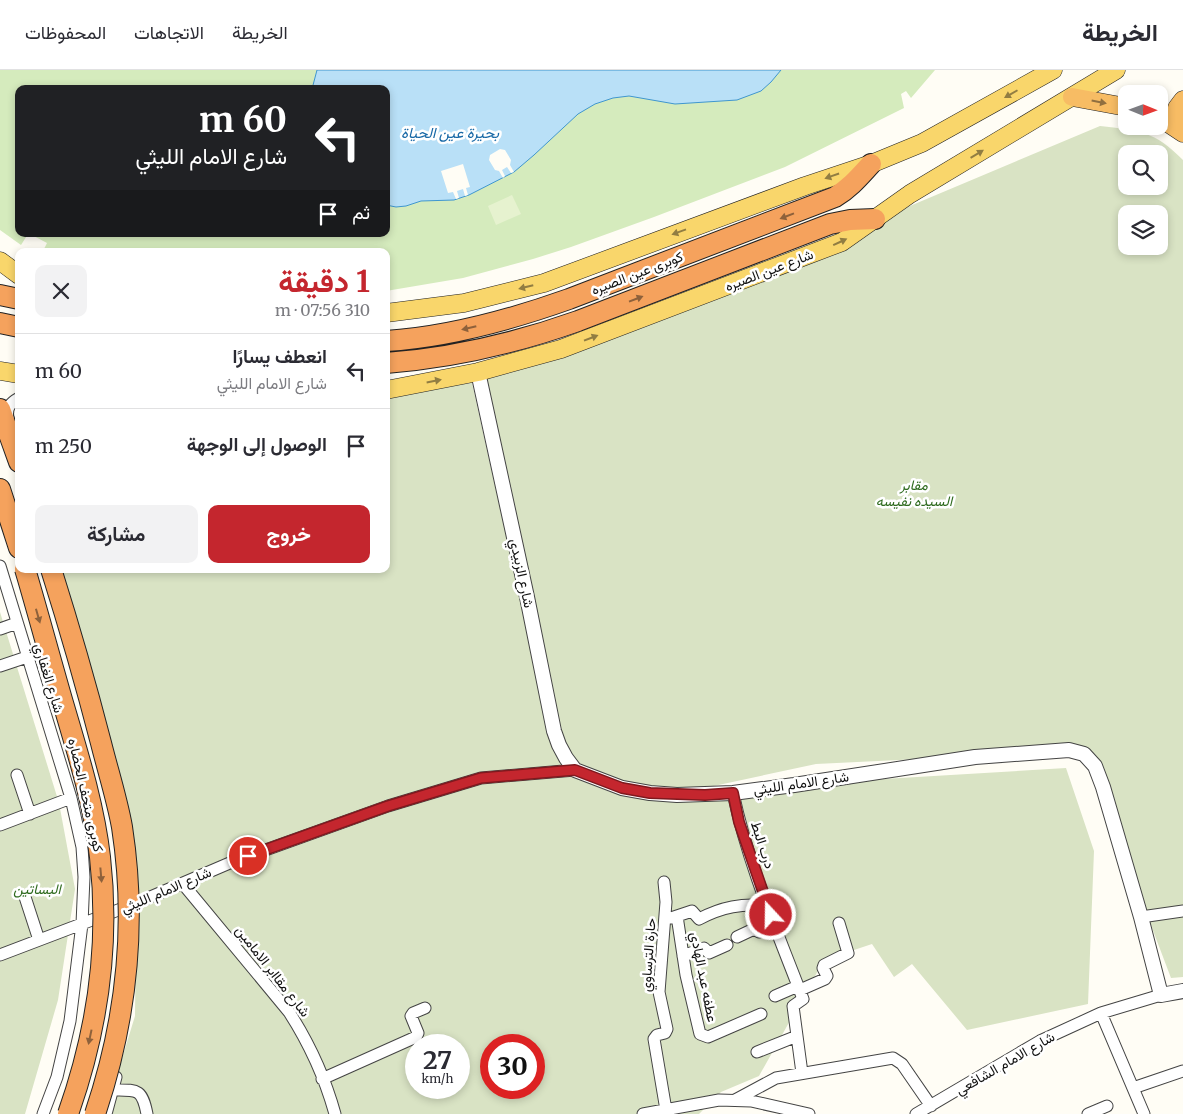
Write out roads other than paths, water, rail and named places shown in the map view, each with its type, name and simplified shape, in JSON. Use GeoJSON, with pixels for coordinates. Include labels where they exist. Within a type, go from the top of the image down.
{"type":"FeatureCollection","features":[{"type":"Feature","properties":{"kind":"highway"},"geometry":{"type":"LineString","coordinates":[[1072,97],[1118,106]]}},
{"type":"Feature","properties":{"kind":"highway"},"geometry":{"type":"LineString","coordinates":[[1172,125],[1177,108],[1183,100]]}},
{"type":"Feature","properties":{"kind":"highway","name":"كوبرى عين الصيره"},"geometry":{"type":"LineString","coordinates":[[390,341],[445,334],[485,325],[569,299],[835,197],[857,181],[871,164]]}},
{"type":"Feature","properties":{"kind":"highway","name":"كوبرى عين الصيره"},"geometry":{"type":"LineString","coordinates":[[390,362],[491,348],[541,334],[578,322],[830,224],[850,220],[875,219]]}},
{"type":"Feature","properties":{"kind":"highway"},"geometry":{"type":"LineString","coordinates":[[0,295],[15,298]]}},
{"type":"Feature","properties":{"kind":"highway"},"geometry":{"type":"LineString","coordinates":[[0,323],[15,326]]}},
{"type":"Feature","properties":{"kind":"highway"},"geometry":{"type":"LineString","coordinates":[[0,409],[15,451]]}},
{"type":"Feature","properties":{"kind":"highway"},"geometry":{"type":"LineString","coordinates":[[0,488],[15,535]]}},
{"type":"Feature","properties":{"kind":"highway","name":"كوبرى متحف الحضاره"},"geometry":{"type":"LineString","coordinates":[[26,573],[88,793],[100,857],[103,892],[102,953],[95,1014],[82,1072],[68,1114]]}},
{"type":"Feature","properties":{"kind":"highway","name":"كوبرى متحف الحضاره"},"geometry":{"type":"LineString","coordinates":[[52,573],[90,702],[122,826],[127,876],[128,945],[122,1005],[110,1064],[95,1114]]}},
{"type":"Feature","properties":{"kind":"main road"},"geometry":{"type":"LineString","coordinates":[[390,312],[464,303],[544,282],[796,189],[871,164],[922,143],[1053,70]]}},
{"type":"Feature","properties":{"kind":"main road","name":"شارع عين الصيره"},"geometry":{"type":"LineString","coordinates":[[390,389],[478,372],[561,349],[842,242],[910,194],[1116,70]]}},
{"type":"Feature","properties":{"kind":"main road"},"geometry":{"type":"LineString","coordinates":[[0,261],[15,272]]}},
{"type":"Feature","properties":{"kind":"main road"},"geometry":{"type":"LineString","coordinates":[[0,370],[15,373]]}},
{"type":"Feature","properties":{"kind":"street","name":"شارع الزبيدي"},"geometry":{"type":"LineString","coordinates":[[478,372],[528,597],[554,731],[559,745],[575,770]]}},
{"type":"Feature","properties":{"kind":"street"},"geometry":{"type":"LineString","coordinates":[[15,400],[8,407],[7,414],[15,439]]}},
{"type":"Feature","properties":{"kind":"street","name":"شارع الغفاري"},"geometry":{"type":"LineString","coordinates":[[0,566],[71,798],[82,847],[84,870],[82,924],[75,992],[67,1040],[57,1077],[43,1114]]}},
{"type":"Feature","properties":{"kind":"street"},"geometry":{"type":"LineString","coordinates":[[59,573],[114,761],[121,789],[130,846],[134,904],[131,989],[124,1040],[106,1114]]}},
{"type":"Feature","properties":{"kind":"street"},"geometry":{"type":"LineString","coordinates":[[0,629],[17,623]]}},
{"type":"Feature","properties":{"kind":"street"},"geometry":{"type":"LineString","coordinates":[[0,666],[27,656]]}},
{"type":"Feature","properties":{"kind":"street","name":"شارع الامام الليثي"},"geometry":{"type":"LineString","coordinates":[[0,955],[134,904],[232,862],[388,806],[481,778],[575,770],[622,788],[650,793],[705,795],[794,786],[975,757],[1069,750],[1084,754],[1095,766],[1103,787],[1141,917],[1161,995]]}},
{"type":"Feature","properties":{"kind":"street"},"geometry":{"type":"LineString","coordinates":[[17,775],[30,814]]}},
{"type":"Feature","properties":{"kind":"street","name":"درب البط"},"geometry":{"type":"LineString","coordinates":[[733,793],[739,822],[799,988]]}},
{"type":"Feature","properties":{"kind":"street"},"geometry":{"type":"LineString","coordinates":[[0,825],[71,798]]}},
{"type":"Feature","properties":{"kind":"street","name":"حارة الترساوي"},"geometry":{"type":"LineString","coordinates":[[664,882],[666,920],[660,992],[667,1031],[657,1035],[654,1039],[666,1110]]}},
{"type":"Feature","properties":{"kind":"street","name":"شارع مقاابر الامامين"},"geometry":{"type":"LineString","coordinates":[[183,884],[289,1012],[302,1032],[335,1114]]}},
{"type":"Feature","properties":{"kind":"street"},"geometry":{"type":"LineString","coordinates":[[24,897],[39,940]]}},
{"type":"Feature","properties":{"kind":"street"},"geometry":{"type":"LineString","coordinates":[[666,920],[694,911],[699,919],[714,911],[732,906],[750,904],[768,906]]}},
{"type":"Feature","properties":{"kind":"street"},"geometry":{"type":"LineString","coordinates":[[1141,917],[1183,912]]}},
{"type":"Feature","properties":{"kind":"street","name":"عطفه عبد الهادي"},"geometry":{"type":"LineString","coordinates":[[677,916],[683,956],[700,1034],[708,1038],[761,1014]]}},
{"type":"Feature","properties":{"kind":"street"},"geometry":{"type":"LineString","coordinates":[[775,996],[825,979],[827,976],[824,965],[848,953],[839,923]]}},
{"type":"Feature","properties":{"kind":"street"},"geometry":{"type":"LineString","coordinates":[[737,937],[754,929],[759,932],[775,925]]}},
{"type":"Feature","properties":{"kind":"street"},"geometry":{"type":"LineString","coordinates":[[683,956],[704,948],[709,953],[727,945]]}},
{"type":"Feature","properties":{"kind":"street"},"geometry":{"type":"LineString","coordinates":[[799,988],[803,1000],[793,1006],[802,1074]]}},
{"type":"Feature","properties":{"kind":"street","name":"شارع الامام الشافعي"},"geometry":{"type":"LineString","coordinates":[[916,1114],[930,1109],[1040,1041],[1102,1014],[1161,995],[1183,991]]}},
{"type":"Feature","properties":{"kind":"street"},"geometry":{"type":"LineString","coordinates":[[322,1078],[416,1037],[418,1033],[412,1016],[413,1013],[425,1008]]}},
{"type":"Feature","properties":{"kind":"street"},"geometry":{"type":"LineString","coordinates":[[1102,1014],[1144,1114]]}},
{"type":"Feature","properties":{"kind":"street"},"geometry":{"type":"LineString","coordinates":[[757,1052],[797,1036]]}},
{"type":"Feature","properties":{"kind":"street"},"geometry":{"type":"LineString","coordinates":[[735,1100],[776,1078],[893,1058],[902,1064],[930,1109]]}},
{"type":"Feature","properties":{"kind":"street"},"geometry":{"type":"LineString","coordinates":[[1133,1088],[1183,1071]]}},
{"type":"Feature","properties":{"kind":"street"},"geometry":{"type":"LineString","coordinates":[[113,1090],[132,1090],[139,1093],[144,1100],[146,1114]]}},
{"type":"Feature","properties":{"kind":"street"},"geometry":{"type":"LineString","coordinates":[[643,1114],[719,1100],[751,1101],[809,1114]]}},
{"type":"Feature","properties":{"kind":"street"},"geometry":{"type":"LineString","coordinates":[[1088,1114],[1107,1106]]}},
{"type":"Feature","properties":{"kind":"water","name":"بحيرة عين الحياة"},"geometry":{"type":"Polygon","coordinates":[[[317,70],[781,70],[761,91],[737,100],[675,104],[629,96],[613,98],[595,104],[578,114],[514,172],[469,195],[454,200],[421,201],[396,207],[390,206],[390,85],[313,85],[317,70]]]}},
{"type":"Feature","properties":{"kind":"park label","name":"مقابر السيده نفيسه"},"geometry":{"type":"Point","coordinates":[914,494]}},
{"type":"Feature","properties":{"kind":"park label","name":"البساتين"},"geometry":{"type":"Point","coordinates":[37,889]}}]}
